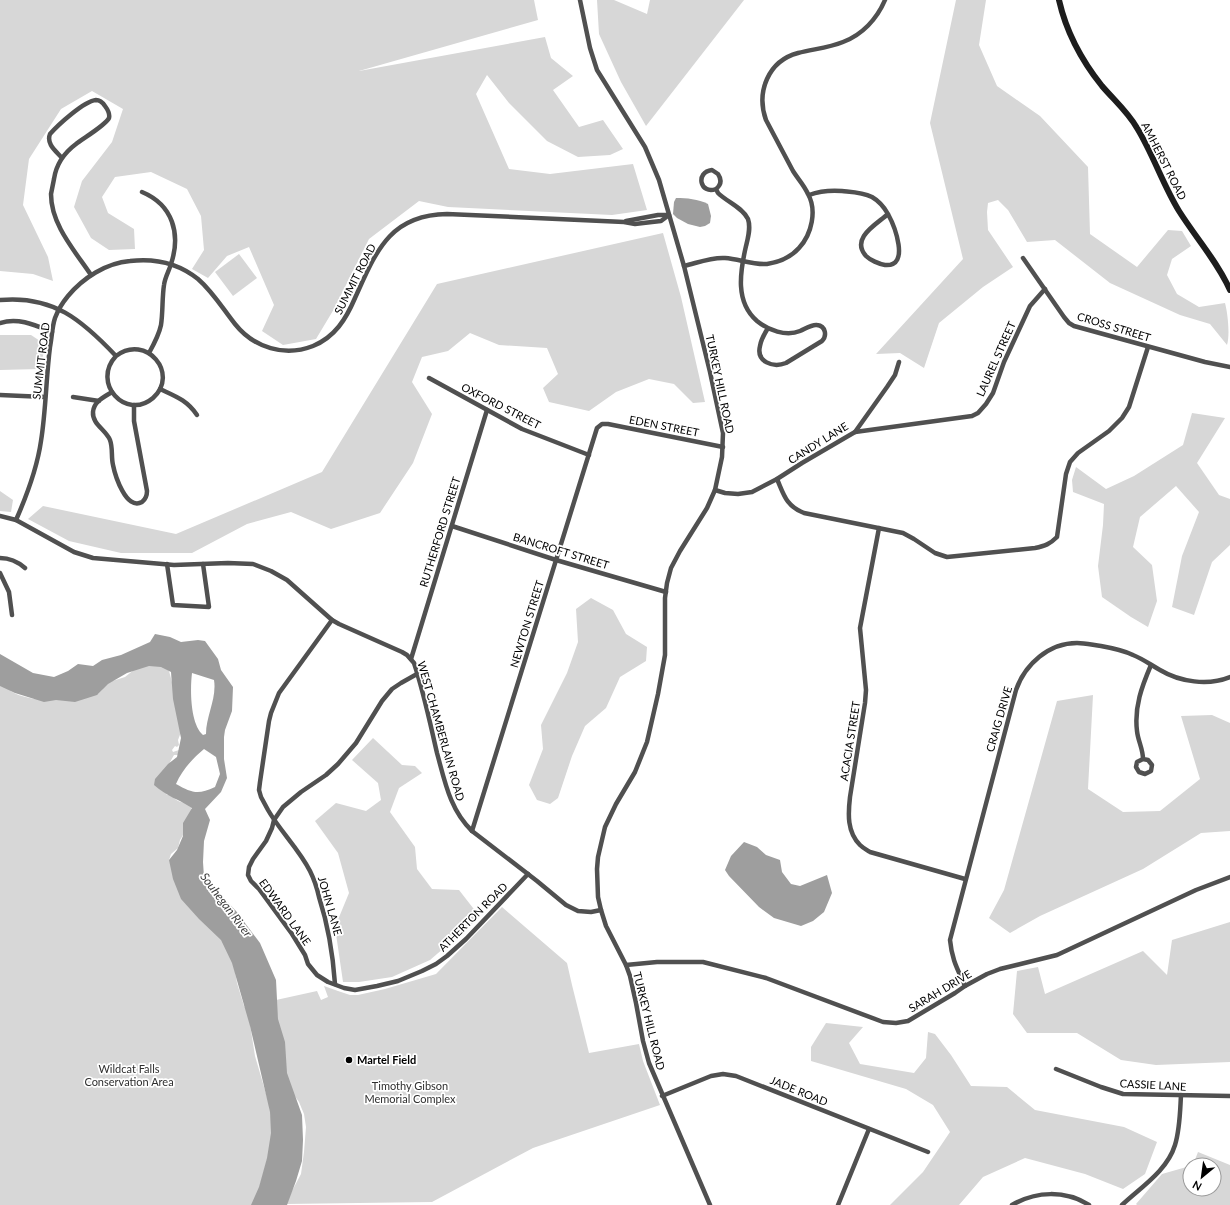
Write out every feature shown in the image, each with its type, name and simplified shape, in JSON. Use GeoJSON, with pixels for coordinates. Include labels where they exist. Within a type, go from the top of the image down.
{"type":"FeatureCollection","features":[{"type":"Feature","properties":{"kind":"street","name":"TURKEY HILL ROAD"},"geometry":{"type":"LineString","coordinates":[[580,0],[593,59],[597,70],[635,129],[648,153],[659,180],[684,266],[712,379],[723,433],[720,470],[715,490],[707,508],[671,568],[667,583],[665,655],[649,735],[638,766],[616,804],[605,827],[598,857],[597,869],[598,897],[601,910],[606,926],[626,965],[633,988],[643,1041],[649,1063],[710,1205]]}},
{"type":"Feature","properties":{"kind":"street"},"geometry":{"type":"LineString","coordinates":[[684,266],[718,258],[762,264],[775,262],[787,257],[797,250],[802,244],[808,234],[812,221],[812,202],[794,173],[766,120],[762,101],[765,83],[775,67],[785,58],[797,53],[835,45],[856,36],[875,18],[885,0]]}},
{"type":"Feature","properties":{"kind":"street","name":"AMHERST ROAD"},"geometry":{"type":"LineString","coordinates":[[1059,0],[1069,30],[1080,53],[1101,84],[1138,128],[1170,196],[1213,259],[1230,290]]}},
{"type":"Feature","properties":{"kind":"street"},"geometry":{"type":"LineString","coordinates":[[62,158],[49,142],[48,138],[50,134],[85,104],[95,100],[102,102],[109,112],[108,118],[104,124],[75,144],[62,158],[55,174],[51,194],[54,213],[63,233],[91,275]]}},
{"type":"Feature","properties":{"kind":"street"},"geometry":{"type":"LineString","coordinates":[[713,171],[719,175],[720,183],[716,189],[708,190],[702,186],[701,177],[706,172],[713,171]]}},
{"type":"Feature","properties":{"kind":"street"},"geometry":{"type":"LineString","coordinates":[[716,189],[720,195],[742,212],[748,219],[749,235],[743,261],[741,291],[745,305],[753,317],[758,322],[778,332],[799,332],[813,325],[818,325],[825,330],[825,336],[822,341],[786,363],[773,365],[764,361],[760,352],[760,346],[768,328]]}},
{"type":"Feature","properties":{"kind":"street"},"geometry":{"type":"LineString","coordinates":[[809,195],[827,190],[863,194],[881,204],[888,214],[898,237],[898,258],[894,262],[886,265],[868,257],[862,250],[861,244],[862,238],[866,232],[888,214]]}},
{"type":"Feature","properties":{"kind":"street"},"geometry":{"type":"LineString","coordinates":[[142,192],[149,195],[161,204],[171,218],[174,239],[171,264],[163,286],[162,320],[160,330],[149,353]]}},
{"type":"Feature","properties":{"kind":"street","name":"SUMMIT ROAD"},"geometry":{"type":"LineString","coordinates":[[16,520],[29,490],[38,459],[43,428],[48,360],[52,332],[59,309],[74,290],[91,275],[108,266],[126,261],[147,260],[171,264],[192,274],[204,284],[214,295],[235,325],[250,338],[261,345],[273,349],[293,351],[315,345],[327,338],[339,328],[349,311],[379,248],[389,236],[399,228],[416,219],[434,214],[447,214],[624,222],[635,224],[661,221],[669,215]]}},
{"type":"Feature","properties":{"kind":"street","name":"CROSS STREET"},"geometry":{"type":"LineString","coordinates":[[1023,258],[1064,317],[1074,326],[1205,362],[1230,367]]}},
{"type":"Feature","properties":{"kind":"street","name":"LAUREL STREET"},"geometry":{"type":"LineString","coordinates":[[856,432],[972,416],[978,413],[993,393],[1004,362],[1030,306],[1045,289]]}},
{"type":"Feature","properties":{"kind":"street"},"geometry":{"type":"LineString","coordinates":[[0,300],[24,299],[35,301],[70,314],[85,326],[116,356]]}},
{"type":"Feature","properties":{"kind":"street"},"geometry":{"type":"LineString","coordinates":[[0,323],[21,321],[52,332]]}},
{"type":"Feature","properties":{"kind":"street"},"geometry":{"type":"LineString","coordinates":[[777,479],[788,502],[792,508],[798,511],[903,533],[935,553],[947,556],[1035,548],[1047,545],[1057,537],[1066,474],[1070,462],[1078,453],[1109,431],[1122,418],[1129,407],[1148,347]]}},
{"type":"Feature","properties":{"kind":"street"},"geometry":{"type":"LineString","coordinates":[[132,349],[149,353],[155,358],[161,367],[162,378],[160,389],[155,396],[149,401],[134,405],[120,400],[112,392],[108,383],[107,373],[110,364],[116,356],[132,349]]}},
{"type":"Feature","properties":{"kind":"street","name":"CANDY LANE"},"geometry":{"type":"LineString","coordinates":[[715,490],[738,494],[752,492],[777,479],[856,432],[888,387],[895,375],[899,362]]}},
{"type":"Feature","properties":{"kind":"street","name":"OXFORD STREET"},"geometry":{"type":"LineString","coordinates":[[430,378],[522,429],[589,455]]}},
{"type":"Feature","properties":{"kind":"street"},"geometry":{"type":"LineString","coordinates":[[160,389],[185,402],[193,409],[196,415]]}},
{"type":"Feature","properties":{"kind":"street"},"geometry":{"type":"LineString","coordinates":[[112,392],[99,401],[94,408],[94,418],[110,439],[114,468],[124,494],[130,501],[137,503],[142,502],[145,499],[147,491],[133,416],[134,405]]}},
{"type":"Feature","properties":{"kind":"street"},"geometry":{"type":"LineString","coordinates":[[0,395],[46,397]]}},
{"type":"Feature","properties":{"kind":"street"},"geometry":{"type":"LineString","coordinates":[[73,397],[99,401]]}},
{"type":"Feature","properties":{"kind":"street","name":"RUTHERFORD STREET"},"geometry":{"type":"LineString","coordinates":[[411,659],[487,410]]}},
{"type":"Feature","properties":{"kind":"street","name":"EDEN STREET"},"geometry":{"type":"LineString","coordinates":[[602,424],[723,447]]}},
{"type":"Feature","properties":{"kind":"street","name":"NEWTON STREET"},"geometry":{"type":"LineString","coordinates":[[472,831],[597,428],[602,424]]}},
{"type":"Feature","properties":{"kind":"street","name":"WEST CHAMBERLAIN ROAD"},"geometry":{"type":"LineString","coordinates":[[0,516],[16,520],[83,556],[107,560],[167,564],[242,563],[262,567],[287,580],[332,620],[345,627],[396,648],[407,655],[414,663],[450,800],[463,823],[572,909],[585,912],[601,910]]}},
{"type":"Feature","properties":{"kind":"street","name":"BANCROFT STREET"},"geometry":{"type":"LineString","coordinates":[[452,526],[556,560],[666,592]]}},
{"type":"Feature","properties":{"kind":"street","name":"ACACIA STREET"},"geometry":{"type":"LineString","coordinates":[[879,528],[860,628],[866,690],[848,810],[849,823],[853,835],[860,845],[870,852],[965,878]]}},
{"type":"Feature","properties":{"kind":"street"},"geometry":{"type":"LineString","coordinates":[[0,558],[13,560],[20,563],[25,568]]}},
{"type":"Feature","properties":{"kind":"street"},"geometry":{"type":"LineString","coordinates":[[167,564],[173,605],[209,606],[202,564]]}},
{"type":"Feature","properties":{"kind":"street"},"geometry":{"type":"LineString","coordinates":[[0,573],[9,592],[12,614]]}},
{"type":"Feature","properties":{"kind":"street","name":"JOHN LANE"},"geometry":{"type":"LineString","coordinates":[[332,620],[279,693],[271,713],[266,733],[259,790],[263,802],[274,820],[310,870],[324,912],[330,941],[335,984]]}},
{"type":"Feature","properties":{"kind":"street","name":"CRAIG DRIVE"},"geometry":{"type":"LineString","coordinates":[[965,986],[951,953],[950,940],[965,878],[1016,690],[1021,678],[1032,663],[1042,654],[1053,648],[1065,644],[1078,643],[1126,652],[1172,676],[1189,680],[1207,682],[1230,676]]}},
{"type":"Feature","properties":{"kind":"street"},"geometry":{"type":"LineString","coordinates":[[1143,759],[1137,732],[1136,713],[1142,689],[1151,665]]}},
{"type":"Feature","properties":{"kind":"street"},"geometry":{"type":"LineString","coordinates":[[274,820],[283,807],[301,792],[326,775],[338,764],[356,743],[382,701],[392,690],[417,674]]}},
{"type":"Feature","properties":{"kind":"street","name":"EDWARD LANE"},"geometry":{"type":"LineString","coordinates":[[274,820],[266,841],[249,867],[248,874],[251,881],[292,934],[312,970],[323,979],[335,984]]}},
{"type":"Feature","properties":{"kind":"street","name":"ATHERTON ROAD"},"geometry":{"type":"LineString","coordinates":[[335,984],[344,988],[355,990],[378,986],[409,977],[436,964],[466,939],[528,874]]}},
{"type":"Feature","properties":{"kind":"street","name":"SARAH DRIVE"},"geometry":{"type":"LineString","coordinates":[[626,965],[657,962],[703,962],[766,978],[883,1022],[896,1023],[908,1021],[987,974],[1000,969],[1057,955],[1196,890],[1230,877]]}},
{"type":"Feature","properties":{"kind":"street","name":"CASSIE LANE"},"geometry":{"type":"LineString","coordinates":[[1056,1069],[1112,1091],[1134,1094],[1230,1096]]}},
{"type":"Feature","properties":{"kind":"street","name":"JADE ROAD"},"geometry":{"type":"LineString","coordinates":[[662,1096],[698,1080],[711,1076],[723,1074],[736,1076],[928,1152]]}},
{"type":"Feature","properties":{"kind":"street"},"geometry":{"type":"LineString","coordinates":[[1122,1205],[1159,1172],[1167,1162],[1173,1150],[1178,1132],[1181,1095]]}},
{"type":"Feature","properties":{"kind":"street"},"geometry":{"type":"LineString","coordinates":[[838,1205],[869,1129]]}},
{"type":"Feature","properties":{"kind":"street"},"geometry":{"type":"LineString","coordinates":[[1012,1205],[1034,1196],[1052,1194],[1078,1199],[1088,1205]]}},
{"type":"Feature","properties":{"kind":"green space"},"geometry":{"type":"Polygon","coordinates":[[[0,0],[534,0],[538,20],[359,71],[545,37],[551,58],[573,76],[553,90],[579,127],[603,120],[623,149],[610,155],[578,157],[547,141],[509,103],[487,75],[476,94],[509,169],[550,174],[633,164],[647,210],[612,215],[448,207],[419,201],[369,239],[334,309],[316,339],[283,345],[262,331],[274,305],[249,247],[227,256],[208,278],[192,269],[204,250],[201,216],[187,189],[151,172],[115,177],[102,197],[108,213],[134,229],[135,249],[109,250],[91,238],[74,207],[82,181],[112,142],[123,109],[92,91],[61,109],[29,159],[23,205],[48,257],[53,281],[33,274],[0,271],[0,0]]]}},
{"type":"Feature","properties":{"kind":"green space"},"geometry":{"type":"Polygon","coordinates":[[[597,0],[614,0],[647,14],[650,0],[744,0],[646,126],[621,82],[599,34],[597,0]]]}},
{"type":"Feature","properties":{"kind":"green space"},"geometry":{"type":"Polygon","coordinates":[[[956,0],[986,0],[979,45],[997,86],[1040,116],[1088,167],[1090,234],[1137,267],[1168,230],[1182,231],[1191,246],[1172,259],[1167,275],[1177,294],[1199,307],[1225,303],[1228,325],[1227,345],[1210,324],[1180,315],[1110,283],[1055,240],[1027,242],[1008,210],[998,200],[988,203],[988,230],[1013,267],[983,287],[939,323],[924,368],[900,353],[876,354],[963,259],[930,123],[956,0]]]}},
{"type":"Feature","properties":{"kind":"green space"},"geometry":{"type":"Polygon","coordinates":[[[663,233],[681,297],[705,402],[693,403],[674,384],[649,379],[616,392],[589,411],[549,402],[543,388],[558,374],[547,348],[499,345],[470,333],[448,351],[422,357],[412,382],[432,414],[413,463],[380,513],[331,529],[291,512],[247,524],[192,553],[121,553],[69,541],[28,519],[43,506],[176,534],[322,472],[437,284],[663,233]]]}},
{"type":"Feature","properties":{"kind":"green space"},"geometry":{"type":"Polygon","coordinates":[[[239,254],[257,278],[233,296],[215,272],[239,254]]]}},
{"type":"Feature","properties":{"kind":"green space"},"geometry":{"type":"Polygon","coordinates":[[[0,335],[31,335],[46,345],[39,369],[0,370],[0,335]]]}},
{"type":"Feature","properties":{"kind":"green space"},"geometry":{"type":"Polygon","coordinates":[[[1192,413],[1225,418],[1197,463],[1219,495],[1230,499],[1230,545],[1212,562],[1194,615],[1172,607],[1182,556],[1199,512],[1176,486],[1140,517],[1133,547],[1152,565],[1157,601],[1148,627],[1102,597],[1098,566],[1104,504],[1073,492],[1072,480],[1076,467],[1106,489],[1134,476],[1183,445],[1192,413]]]}},
{"type":"Feature","properties":{"kind":"green space"},"geometry":{"type":"Polygon","coordinates":[[[0,491],[13,500],[11,512],[0,511],[0,491]]]}},
{"type":"Feature","properties":{"kind":"green space"},"geometry":{"type":"Polygon","coordinates":[[[591,598],[613,610],[626,634],[647,647],[646,661],[620,677],[606,708],[585,726],[572,756],[558,798],[550,804],[537,800],[529,785],[543,749],[541,725],[567,673],[578,642],[576,609],[591,598]]]}},
{"type":"Feature","properties":{"kind":"green space","name":"Wildcat Falls Conservation Area"},"geometry":{"type":"Polygon","coordinates":[[[149,664],[164,667],[169,671],[181,732],[178,740],[179,745],[177,747],[175,746],[172,750],[173,752],[179,750],[178,755],[174,755],[170,762],[165,792],[167,795],[171,794],[178,801],[184,802],[192,807],[191,809],[193,810],[188,827],[180,840],[178,848],[171,854],[169,860],[219,932],[233,960],[237,983],[249,1018],[255,1056],[269,1104],[272,1125],[270,1149],[259,1189],[252,1205],[0,1205],[0,681],[15,693],[34,699],[98,694],[106,683],[125,677],[135,669],[149,664]]]}},
{"type":"Feature","properties":{"kind":"green space"},"geometry":{"type":"Polygon","coordinates":[[[1093,695],[1088,789],[1123,812],[1160,811],[1200,779],[1181,716],[1212,715],[1230,723],[1230,831],[1201,833],[1143,869],[1040,916],[1010,933],[989,918],[1004,890],[1057,701],[1093,695]]]}},
{"type":"Feature","properties":{"kind":"green space"},"geometry":{"type":"Polygon","coordinates":[[[373,738],[402,765],[415,766],[422,773],[399,788],[390,812],[415,847],[417,869],[432,889],[459,890],[480,917],[430,960],[392,977],[359,982],[343,982],[335,927],[349,893],[338,853],[315,821],[336,803],[366,811],[381,800],[378,783],[352,760],[373,738]]]}},
{"type":"Feature","properties":{"kind":"green space","name":"Timothy Gibson Memorial Complex"},"geometry":{"type":"Polygon","coordinates":[[[502,907],[567,963],[589,1053],[639,1044],[643,1061],[660,1105],[533,1148],[432,1202],[285,1204],[301,1174],[306,1127],[304,1114],[287,1081],[276,1000],[317,991],[321,1000],[328,997],[324,986],[350,995],[358,995],[385,989],[436,974],[502,907]]]}},
{"type":"Feature","properties":{"kind":"green space"},"geometry":{"type":"Polygon","coordinates":[[[1230,922],[1230,1062],[1156,1065],[1121,1060],[1077,1033],[1027,1033],[1013,1014],[1017,971],[1038,967],[1045,994],[1143,951],[1167,975],[1172,940],[1230,922]]]}},
{"type":"Feature","properties":{"kind":"green space"},"geometry":{"type":"Polygon","coordinates":[[[826,1023],[863,1027],[849,1043],[860,1064],[914,1073],[926,1058],[928,1032],[935,1034],[951,1055],[971,1086],[1007,1087],[1035,1110],[1124,1127],[1157,1142],[1145,1174],[1123,1189],[1085,1174],[1025,1158],[983,1177],[959,1205],[890,1205],[923,1172],[950,1132],[933,1105],[906,1089],[811,1061],[811,1047],[826,1023]]]}},
{"type":"Feature","properties":{"kind":"green space"},"geometry":{"type":"Polygon","coordinates":[[[1198,1152],[1210,1157],[1196,1157],[1198,1152]]]}},
{"type":"Feature","properties":{"kind":"green space"},"geometry":{"type":"Polygon","coordinates":[[[1222,1162],[1230,1165],[1230,1205],[1137,1205],[1136,1204],[1162,1174],[1182,1168],[1182,1197],[1222,1197],[1222,1162]]]}},
{"type":"Feature","properties":{"kind":"water"},"geometry":{"type":"Polygon","coordinates":[[[676,198],[692,199],[708,204],[711,216],[710,223],[700,227],[688,224],[677,218],[673,214],[674,202],[676,198]]]}},
{"type":"Feature","properties":{"kind":"water","name":"Souhegan River"},"geometry":{"type":"Polygon","coordinates":[[[155,634],[170,637],[181,642],[198,640],[205,641],[218,659],[221,670],[233,687],[232,711],[224,737],[224,759],[227,778],[221,792],[205,809],[210,820],[204,841],[204,877],[236,911],[260,943],[276,980],[278,1019],[285,1042],[287,1073],[302,1115],[302,1161],[287,1205],[251,1205],[259,1187],[267,1158],[271,1133],[270,1112],[250,1026],[232,963],[221,940],[181,899],[173,879],[169,860],[177,850],[183,836],[183,823],[192,808],[163,792],[154,785],[155,779],[168,764],[177,757],[181,738],[173,699],[171,672],[161,667],[149,666],[127,673],[108,684],[97,695],[75,702],[56,700],[44,702],[15,693],[0,686],[0,654],[33,673],[54,677],[68,671],[78,664],[93,666],[102,660],[121,655],[150,642],[155,634]],[[192,673],[191,697],[193,715],[199,730],[203,735],[206,734],[206,727],[213,700],[215,687],[214,680],[192,673]],[[204,749],[188,765],[176,784],[195,792],[204,791],[215,787],[220,774],[216,757],[204,749]]]}},
{"type":"Feature","properties":{"kind":"water"},"geometry":{"type":"Polygon","coordinates":[[[744,842],[757,847],[766,855],[780,860],[782,872],[791,884],[800,886],[827,875],[832,893],[824,912],[813,921],[801,926],[774,918],[759,907],[725,870],[731,856],[744,842]]]}},
{"type":"Feature","properties":{"kind":"place","name":"Martel Field"},"geometry":{"type":"Point","coordinates":[349,1060]}}]}
